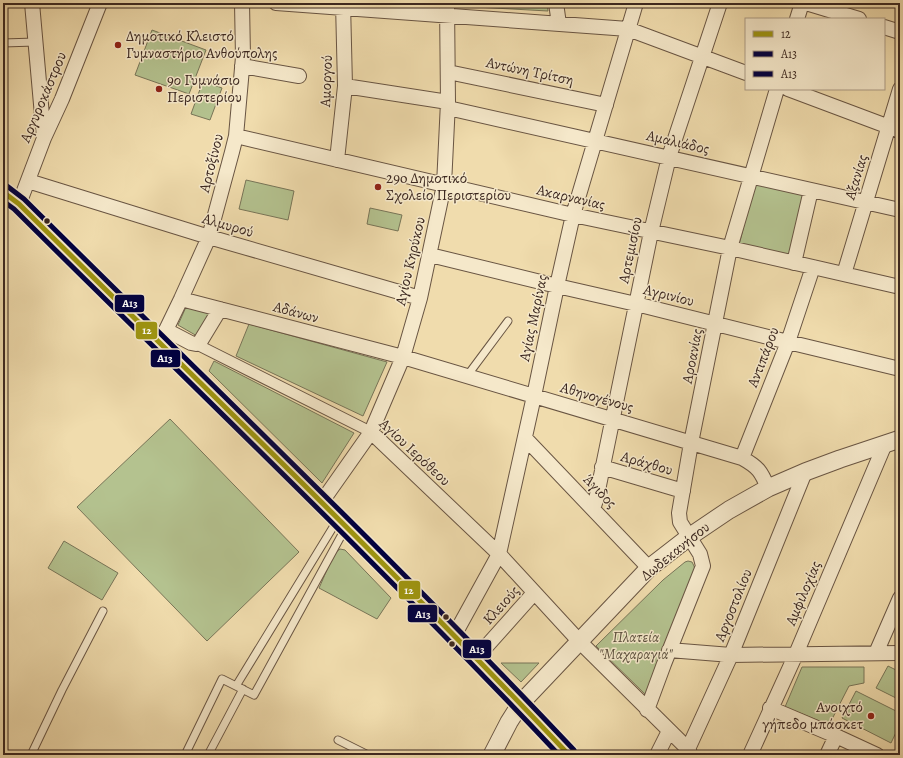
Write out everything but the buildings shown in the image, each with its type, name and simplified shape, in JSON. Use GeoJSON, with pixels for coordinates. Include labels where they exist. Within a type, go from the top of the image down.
{"type":"FeatureCollection","features":[{"type":"Feature","properties":{"kind":"street"},"geometry":{"type":"LineString","coordinates":[[32,3],[44,138]]}},
{"type":"Feature","properties":{"kind":"street","name":"Αργυροκάστρου"},"geometry":{"type":"LineString","coordinates":[[19,204],[44,138],[62,99],[100,3]]}},
{"type":"Feature","properties":{"kind":"street","name":"Αρτοξίνου"},"geometry":{"type":"LineString","coordinates":[[162,336],[181,299],[209,237],[236,136],[242,66],[242,3]]}},
{"type":"Feature","properties":{"kind":"street"},"geometry":{"type":"LineString","coordinates":[[276,3],[447,9],[559,24],[628,29],[745,73]]}},
{"type":"Feature","properties":{"kind":"street"},"geometry":{"type":"LineString","coordinates":[[556,3],[559,24]]}},
{"type":"Feature","properties":{"kind":"street","name":"Αγίας Μαρίνας"},"geometry":{"type":"LineString","coordinates":[[455,634],[498,554],[525,438],[573,215],[636,3]]}},
{"type":"Feature","properties":{"kind":"street","name":"Αρτεμισίου"},"geometry":{"type":"LineString","coordinates":[[593,509],[651,232],[669,157],[720,3]]}},
{"type":"Feature","properties":{"kind":"street"},"geometry":{"type":"LineString","coordinates":[[798,18],[802,3]]}},
{"type":"Feature","properties":{"kind":"street"},"geometry":{"type":"LineString","coordinates":[[806,3],[855,18]]}},
{"type":"Feature","properties":{"kind":"street","name":"Αμοργού"},"geometry":{"type":"LineString","coordinates":[[337,160],[345,86],[343,6]]}},
{"type":"Feature","properties":{"kind":"street","name":"Αγίου Κηρύκου"},"geometry":{"type":"LineString","coordinates":[[321,503],[371,432],[402,357],[420,298],[444,185],[448,105],[447,9]]}},
{"type":"Feature","properties":{"kind":"street"},"geometry":{"type":"LineString","coordinates":[[885,27],[900,32]]}},
{"type":"Feature","properties":{"kind":"street"},"geometry":{"type":"LineString","coordinates":[[242,66],[299,76]]}},
{"type":"Feature","properties":{"kind":"street","name":"Αντώνη Τρίτση"},"geometry":{"type":"LineString","coordinates":[[448,72],[606,105]]}},
{"type":"Feature","properties":{"kind":"street","name":"Αμαλιάδος"},"geometry":{"type":"LineString","coordinates":[[345,86],[448,105],[594,141],[900,210]]}},
{"type":"Feature","properties":{"kind":"street","name":"Αξανίας"},"geometry":{"type":"LineString","coordinates":[[844,274],[866,202],[894,128],[900,89]]}},
{"type":"Feature","properties":{"kind":"street","name":"Αροανίας"},"geometry":{"type":"LineString","coordinates":[[689,537],[680,522],[679,513],[730,248],[777,90]]}},
{"type":"Feature","properties":{"kind":"street"},"geometry":{"type":"LineString","coordinates":[[791,90],[894,128]]}},
{"type":"Feature","properties":{"kind":"street"},"geometry":{"type":"LineString","coordinates":[[40,96],[62,99]]}},
{"type":"Feature","properties":{"kind":"street","name":"Ακαρνανίας"},"geometry":{"type":"LineString","coordinates":[[236,136],[573,215],[730,248],[900,287]]}},
{"type":"Feature","properties":{"kind":"street","name":"Αλμυρού"},"geometry":{"type":"LineString","coordinates":[[28,181],[209,237],[420,298]]}},
{"type":"Feature","properties":{"kind":"street"},"geometry":{"type":"LineString","coordinates":[[794,263],[811,190]]}},
{"type":"Feature","properties":{"kind":"street"},"geometry":{"type":"LineString","coordinates":[[4,195],[19,204],[162,336],[321,503],[455,634],[476,658],[522,703],[569,755]]}},
{"type":"Feature","properties":{"kind":"street","name":"Αγρινίου"},"geometry":{"type":"LineString","coordinates":[[430,255],[900,369]]}},
{"type":"Feature","properties":{"kind":"street","name":"Αντιπάρου"},"geometry":{"type":"LineString","coordinates":[[742,458],[788,342],[813,267]]}},
{"type":"Feature","properties":{"kind":"street","name":"Αδάνων"},"geometry":{"type":"LineString","coordinates":[[181,299],[402,357]]}},
{"type":"Feature","properties":{"kind":"street"},"geometry":{"type":"LineString","coordinates":[[196,344],[200,342],[220,310]]}},
{"type":"Feature","properties":{"kind":"street","name":"Αγίου Ιερόθεου"},"geometry":{"type":"LineString","coordinates":[[162,336],[196,344],[371,432],[498,554],[580,642],[690,752]]}},
{"type":"Feature","properties":{"kind":"street","name":"Αθηνογένους"},"geometry":{"type":"LineString","coordinates":[[402,357],[742,458],[754,464],[763,475],[768,488]]}},
{"type":"Feature","properties":{"kind":"street","name":"Άγιδος"},"geometry":{"type":"LineString","coordinates":[[525,438],[649,568]]}},
{"type":"Feature","properties":{"kind":"street","name":"Δωδεκανήσου"},"geometry":{"type":"LineString","coordinates":[[492,755],[509,722],[522,703],[649,568],[689,537],[729,510],[768,488],[805,472],[892,442]]}},
{"type":"Feature","properties":{"kind":"street","name":"Αμφιλοχίας"},"geometry":{"type":"LineString","coordinates":[[750,755],[770,708],[892,442]]}},
{"type":"Feature","properties":{"kind":"street","name":"Αράχθου"},"geometry":{"type":"LineString","coordinates":[[602,467],[683,491]]}},
{"type":"Feature","properties":{"kind":"street","name":"Αργοστολίου"},"geometry":{"type":"LineString","coordinates":[[690,752],[805,472]]}},
{"type":"Feature","properties":{"kind":"street"},"geometry":{"type":"LineString","coordinates":[[648,710],[669,650],[703,566],[700,554],[689,537]]}},
{"type":"Feature","properties":{"kind":"street","name":"Κλειούς"},"geometry":{"type":"LineString","coordinates":[[476,658],[534,593]]}},
{"type":"Feature","properties":{"kind":"street"},"geometry":{"type":"LineString","coordinates":[[876,653],[900,598]]}},
{"type":"Feature","properties":{"kind":"street"},"geometry":{"type":"LineString","coordinates":[[669,650],[731,655],[900,653]]}},
{"type":"Feature","properties":{"kind":"street"},"geometry":{"type":"LineString","coordinates":[[770,708],[877,755]]}},
{"type":"Feature","properties":{"kind":"street"},"geometry":{"type":"LineString","coordinates":[[657,755],[669,731]]}},
{"type":"Feature","properties":{"kind":"street"},"geometry":{"type":"LineString","coordinates":[[827,755],[836,736]]}},
{"type":"Feature","properties":{"kind":"lane"},"geometry":{"type":"LineString","coordinates":[[3,43],[35,42]]}},
{"type":"Feature","properties":{"kind":"lane"},"geometry":{"type":"LineString","coordinates":[[467,376],[508,321]]}},
{"type":"Feature","properties":{"kind":"lane"},"geometry":{"type":"LineString","coordinates":[[185,755],[222,679],[254,696],[342,523]]}},
{"type":"Feature","properties":{"kind":"lane"},"geometry":{"type":"LineString","coordinates":[[208,755],[240,688],[342,523]]}},
{"type":"Feature","properties":{"kind":"lane"},"geometry":{"type":"LineString","coordinates":[[31,755],[62,690],[103,611]]}},
{"type":"Feature","properties":{"kind":"lane"},"geometry":{"type":"LineString","coordinates":[[338,740],[368,755]]}},
{"type":"Feature","properties":{"kind":"green space"},"geometry":{"type":"Polygon","coordinates":[[[456,3],[547,3],[548,11],[457,6],[456,3]]]}},
{"type":"Feature","properties":{"kind":"green space"},"geometry":{"type":"Polygon","coordinates":[[[152,30],[206,50],[189,94],[135,75],[152,30]]]}},
{"type":"Feature","properties":{"kind":"green space"},"geometry":{"type":"Polygon","coordinates":[[[203,81],[222,88],[210,120],[191,114],[203,81]]]}},
{"type":"Feature","properties":{"kind":"green space"},"geometry":{"type":"Polygon","coordinates":[[[246,180],[294,191],[288,220],[239,209],[246,180]]]}},
{"type":"Feature","properties":{"kind":"green space"},"geometry":{"type":"Polygon","coordinates":[[[755,182],[805,195],[789,258],[739,245],[755,182]]]}},
{"type":"Feature","properties":{"kind":"green space"},"geometry":{"type":"Polygon","coordinates":[[[370,208],[402,215],[398,231],[367,224],[370,208]]]}},
{"type":"Feature","properties":{"kind":"green space"},"geometry":{"type":"Polygon","coordinates":[[[186,307],[211,314],[197,336],[178,325],[186,307]]]}},
{"type":"Feature","properties":{"kind":"green space"},"geometry":{"type":"Polygon","coordinates":[[[249,324],[387,362],[363,416],[236,356],[249,324]]]}},
{"type":"Feature","properties":{"kind":"green space"},"geometry":{"type":"Polygon","coordinates":[[[214,361],[354,433],[322,483],[209,371],[214,361]]]}},
{"type":"Feature","properties":{"kind":"green space"},"geometry":{"type":"Polygon","coordinates":[[[170,419],[299,552],[207,641],[77,507],[170,419]]]}},
{"type":"Feature","properties":{"kind":"green space"},"geometry":{"type":"Polygon","coordinates":[[[64,541],[118,573],[102,600],[48,568],[64,541]]]}},
{"type":"Feature","properties":{"kind":"green space"},"geometry":{"type":"Polygon","coordinates":[[[340,549],[345,550],[391,598],[377,619],[319,588],[331,561],[340,549]]]}},
{"type":"Feature","properties":{"kind":"green space","name":"Πλατεία \"Μαχαραγιά\""},"geometry":{"type":"Polygon","coordinates":[[[688,561],[692,562],[695,570],[647,696],[596,646],[663,580],[688,561]]]}},
{"type":"Feature","properties":{"kind":"green space"},"geometry":{"type":"Polygon","coordinates":[[[501,663],[539,663],[521,682],[501,663]]]}},
{"type":"Feature","properties":{"kind":"green space","name":"Ανοιχτό γήπεδο μπάσκετ"},"geometry":{"type":"Polygon","coordinates":[[[888,666],[900,672],[900,700],[876,688],[888,666]]]}},
{"type":"Feature","properties":{"kind":"green space"},"geometry":{"type":"Polygon","coordinates":[[[802,667],[864,667],[864,683],[849,686],[829,725],[785,707],[802,667]]]}},
{"type":"Feature","properties":{"kind":"green space","name":"Ανοιχτό γήπεδο μπάσκετ"},"geometry":{"type":"Polygon","coordinates":[[[856,691],[900,713],[900,724],[891,743],[842,718],[856,691]]]}},
{"type":"Feature","properties":{"kind":"transit line","name":"Α13"},"geometry":{"type":"LineString","coordinates":[[7,186],[24,199],[301,472],[439,610],[574,750]]}},
{"type":"Feature","properties":{"kind":"transit line","name":"12"},"geometry":{"type":"LineString","coordinates":[[3,192],[19,204],[296,477],[434,615],[569,755]]}},
{"type":"Feature","properties":{"kind":"transit line","name":"A13"},"geometry":{"type":"LineString","coordinates":[[3,201],[14,209],[289,480],[493,685],[559,755]]}},
{"type":"Feature","properties":{"kind":"place","name":"Δημοτικό Κλειστό Γυμναστήριο Ανθούπολης"},"geometry":{"type":"Point","coordinates":[118,45]}},
{"type":"Feature","properties":{"kind":"place","name":"9ο Γυμνάσιο Περιστερίου"},"geometry":{"type":"Point","coordinates":[159,89]}},
{"type":"Feature","properties":{"kind":"place","name":"29o Δημοτικό Σχολείο Περιστερίου"},"geometry":{"type":"Point","coordinates":[378,187]}},
{"type":"Feature","properties":{"kind":"place","name":"Ανοιχτό γήπεδο μπάσκετ"},"geometry":{"type":"Point","coordinates":[871,716]}}]}
